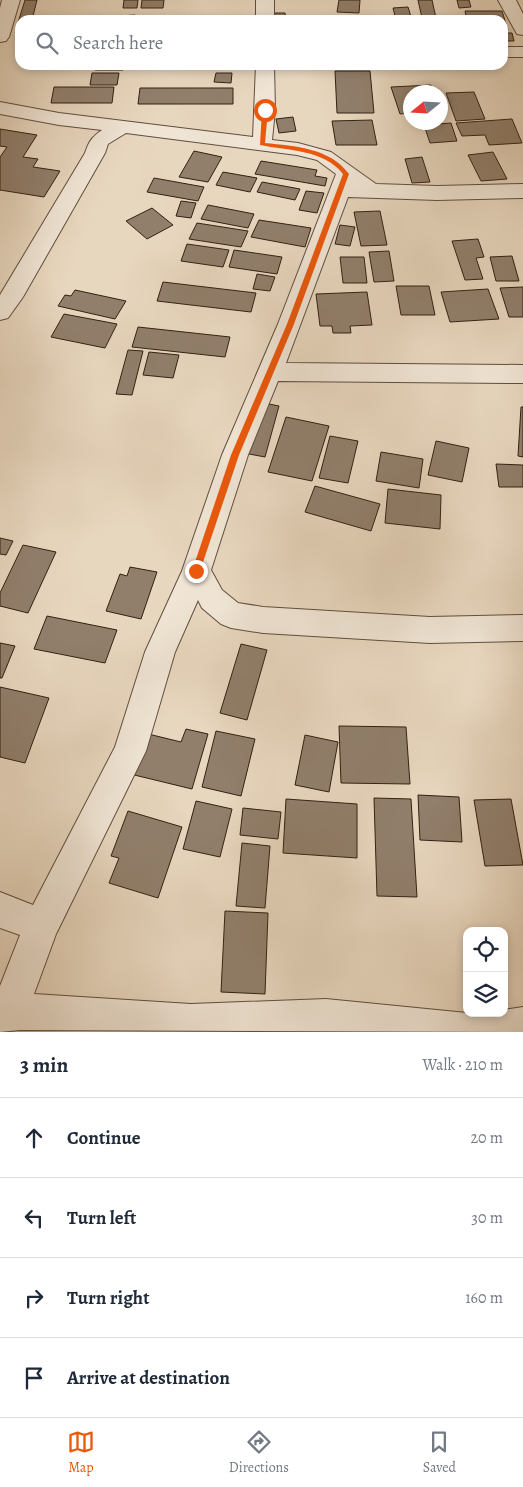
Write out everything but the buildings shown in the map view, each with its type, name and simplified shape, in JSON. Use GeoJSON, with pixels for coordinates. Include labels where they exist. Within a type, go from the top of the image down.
{"type":"FeatureCollection","features":[{"type":"Feature","properties":{"kind":"street"},"geometry":{"type":"LineString","coordinates":[[0,37],[11,0]]}},
{"type":"Feature","properties":{"kind":"street"},"geometry":{"type":"LineString","coordinates":[[265,0],[265,15]]}},
{"type":"Feature","properties":{"kind":"street"},"geometry":{"type":"LineString","coordinates":[[507,0],[523,30]]}},
{"type":"Feature","properties":{"kind":"street"},"geometry":{"type":"LineString","coordinates":[[508,52],[523,52]]}},
{"type":"Feature","properties":{"kind":"street"},"geometry":{"type":"LineString","coordinates":[[262,144],[265,110],[265,70]]}},
{"type":"Feature","properties":{"kind":"street"},"geometry":{"type":"LineString","coordinates":[[0,108],[59,120],[298,148],[324,156],[339,166],[343,184],[290,324],[235,455],[196,571],[160,652],[130,751],[41,926],[4,1022],[191,1023],[326,1018],[475,1032],[523,1026]]}},
{"type":"Feature","properties":{"kind":"street"},"geometry":{"type":"LineString","coordinates":[[87,123],[96,132],[100,141]]}},
{"type":"Feature","properties":{"kind":"street"},"geometry":{"type":"LineString","coordinates":[[0,312],[15,291],[96,152],[100,141],[122,127]]}},
{"type":"Feature","properties":{"kind":"street"},"geometry":{"type":"LineString","coordinates":[[343,184],[371,190],[420,193],[523,191]]}},
{"type":"Feature","properties":{"kind":"street"},"geometry":{"type":"LineString","coordinates":[[269,372],[523,374]]}},
{"type":"Feature","properties":{"kind":"street"},"geometry":{"type":"LineString","coordinates":[[196,571],[212,600],[231,615],[263,620],[430,630],[523,628]]}},
{"type":"Feature","properties":{"kind":"street"},"geometry":{"type":"LineString","coordinates":[[0,910],[41,926]]}},
{"type":"Feature","properties":{"kind":"route"},"geometry":{"type":"LineString","coordinates":[[196,571],[235,455],[290,324],[328,227],[346,174],[339,166],[324,156],[298,148],[262,144],[265,110]]}}]}
